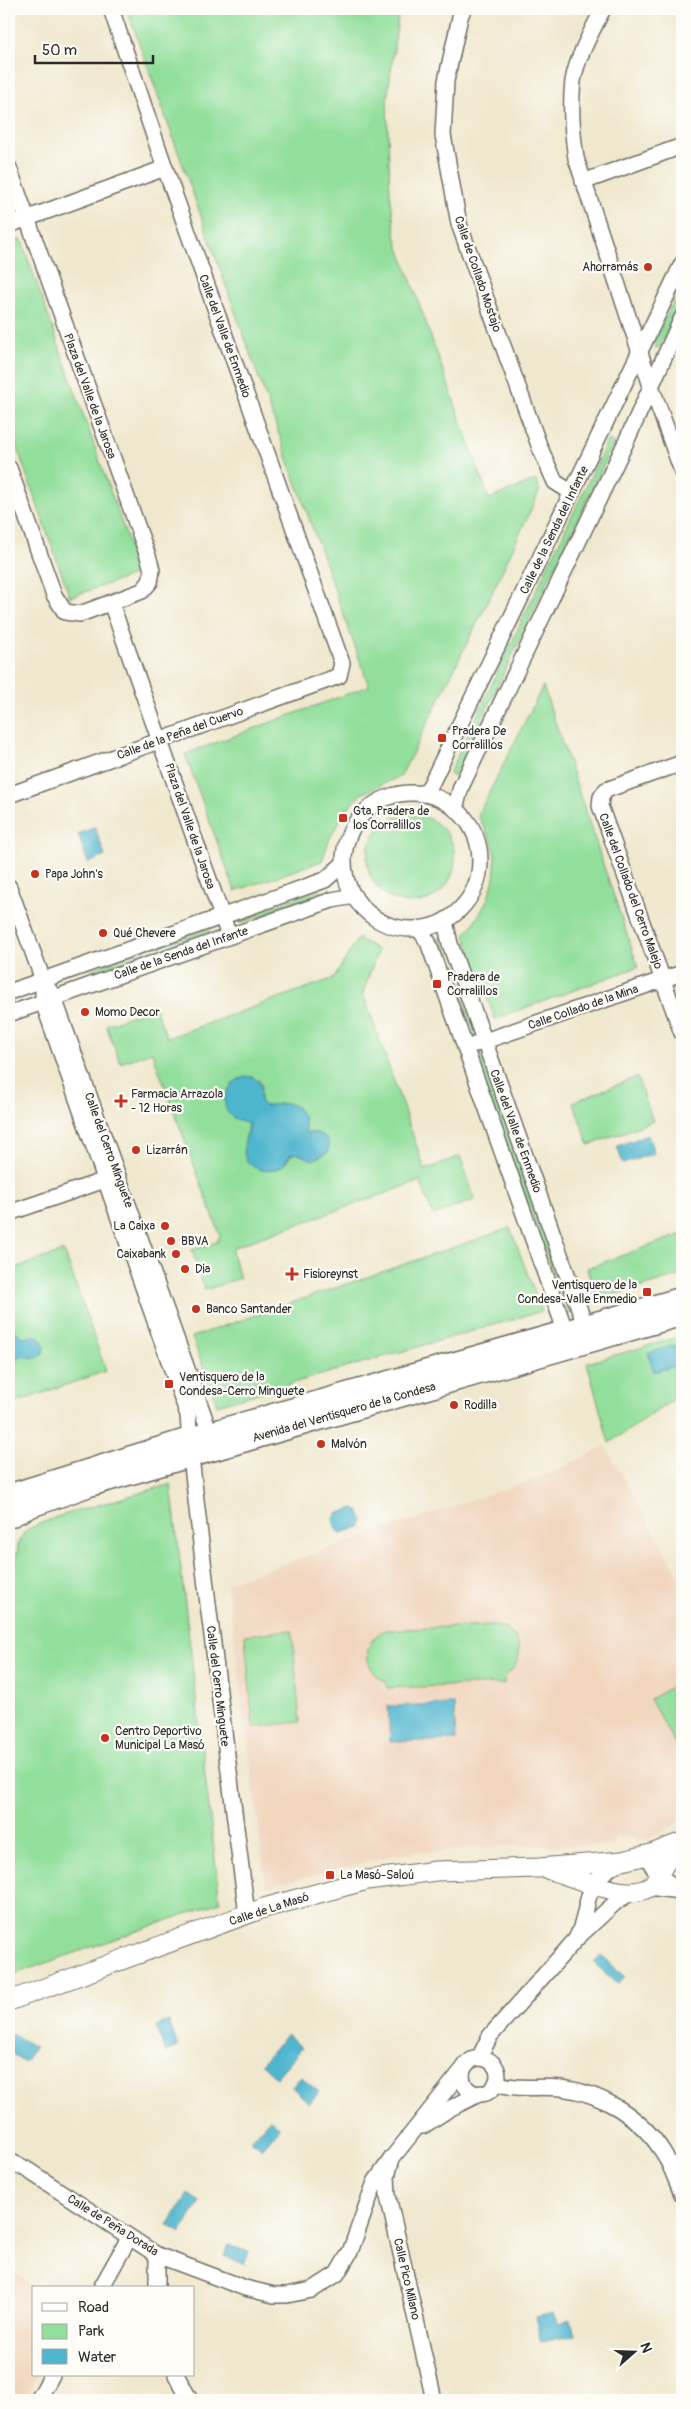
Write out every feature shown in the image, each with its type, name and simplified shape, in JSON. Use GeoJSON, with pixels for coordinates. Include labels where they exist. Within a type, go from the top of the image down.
{"type":"FeatureCollection","features":[{"type":"Feature","properties":{"kind":"main road","name":"Avenida del Ventisquero de la Condesa"},"geometry":{"type":"LineString","coordinates":[[9,1495],[578,1336],[682,1298]]}},
{"type":"Feature","properties":{"kind":"main road","name":"Avenida del Ventisquero de la Condesa"},"geometry":{"type":"LineString","coordinates":[[9,1517],[32,1506],[197,1443],[578,1336],[682,1315]]}},
{"type":"Feature","properties":{"kind":"street","name":"Calle del Valle de Enmedio"},"geometry":{"type":"LineString","coordinates":[[111,9],[165,168],[342,662]]}},
{"type":"Feature","properties":{"kind":"street","name":"Calle de Collado Mostajo"},"geometry":{"type":"LineString","coordinates":[[463,9],[446,81],[444,135],[459,224],[540,448],[555,482],[572,492]]}},
{"type":"Feature","properties":{"kind":"street"},"geometry":{"type":"LineString","coordinates":[[603,9],[588,39],[574,79],[570,124],[576,158],[583,182],[640,354],[682,471]]}},
{"type":"Feature","properties":{"kind":"street"},"geometry":{"type":"LineString","coordinates":[[583,182],[682,146]]}},
{"type":"Feature","properties":{"kind":"street","name":"Plaza del Valle de la Jarosa"},"geometry":{"type":"LineString","coordinates":[[9,168],[152,570],[150,582],[142,591],[111,604],[80,614],[65,612],[54,595],[9,468]]}},
{"type":"Feature","properties":{"kind":"street"},"geometry":{"type":"LineString","coordinates":[[9,224],[165,168]]}},
{"type":"Feature","properties":{"kind":"street","name":"Calle de la Senda del Infante"},"geometry":{"type":"LineString","coordinates":[[423,794],[430,786],[682,264]]}},
{"type":"Feature","properties":{"kind":"street"},"geometry":{"type":"LineString","coordinates":[[455,809],[461,787],[621,452],[682,318]]}},
{"type":"Feature","properties":{"kind":"street","name":"Plaza del Valle de la Jarosa"},"geometry":{"type":"LineString","coordinates":[[111,604],[229,936]]}},
{"type":"Feature","properties":{"kind":"street","name":"Calle de la Peña del Cuervo"},"geometry":{"type":"LineString","coordinates":[[9,795],[338,676],[342,662]]}},
{"type":"Feature","properties":{"kind":"street","name":"Calle del Collado del Cerro Malejo"},"geometry":{"type":"LineString","coordinates":[[682,763],[606,790],[601,797],[600,806],[682,1033]]}},
{"type":"Feature","properties":{"kind":"street"},"geometry":{"type":"LineString","coordinates":[[423,794],[438,798],[455,809],[468,822],[474,835],[480,861],[473,890],[467,901],[445,921],[419,929],[390,925],[375,918],[362,907],[354,896],[345,877],[343,864],[345,848],[354,825],[364,813],[389,797],[423,794]]}},
{"type":"Feature","properties":{"kind":"street","name":"Calle de la Senda del Infante"},"geometry":{"type":"LineString","coordinates":[[9,992],[325,880],[335,874],[343,864]]}},
{"type":"Feature","properties":{"kind":"street","name":"Calle del Cerro Minguete"},"geometry":{"type":"LineString","coordinates":[[9,887],[43,980],[105,1180],[185,1403],[197,1443],[247,1915]]}},
{"type":"Feature","properties":{"kind":"street","name":"Calle de la Senda del Infante"},"geometry":{"type":"LineString","coordinates":[[9,1014],[332,900],[354,896]]}},
{"type":"Feature","properties":{"kind":"street","name":"Calle del Valle de Enmedio"},"geometry":{"type":"LineString","coordinates":[[445,921],[447,936],[485,1042],[578,1336]]}},
{"type":"Feature","properties":{"kind":"street","name":"Calle del Valle de Enmedio"},"geometry":{"type":"LineString","coordinates":[[419,929],[428,942],[464,1042],[578,1336]]}},
{"type":"Feature","properties":{"kind":"street","name":"Calle Collado de la Mina"},"geometry":{"type":"LineString","coordinates":[[464,1042],[474,1044],[485,1042],[682,973]]}},
{"type":"Feature","properties":{"kind":"street","name":"Calle del Cerro Minguete"},"geometry":{"type":"LineString","coordinates":[[48,1000],[197,1443]]}},
{"type":"Feature","properties":{"kind":"street"},"geometry":{"type":"LineString","coordinates":[[9,1214],[105,1180]]}},
{"type":"Feature","properties":{"kind":"street","name":"Calle de La Masó"},"geometry":{"type":"LineString","coordinates":[[539,1868],[558,1872],[591,1885],[640,1886],[682,1843]]}},
{"type":"Feature","properties":{"kind":"street","name":"Calle de La Masó"},"geometry":{"type":"LineString","coordinates":[[9,2001],[247,1915],[338,1887],[399,1875],[465,1870],[539,1868],[622,1861],[643,1857],[682,1843]]}},
{"type":"Feature","properties":{"kind":"street"},"geometry":{"type":"LineString","coordinates":[[640,1886],[649,1860],[643,1857]]}},
{"type":"Feature","properties":{"kind":"street"},"geometry":{"type":"LineString","coordinates":[[622,1861],[615,1875],[640,1886],[681,1892]]}},
{"type":"Feature","properties":{"kind":"street"},"geometry":{"type":"LineString","coordinates":[[591,1885],[602,1873],[622,1861]]}},
{"type":"Feature","properties":{"kind":"street","name":"Calle Pico Milano"},"geometry":{"type":"LineString","coordinates":[[577,1938],[583,1925],[591,1885]]}},
{"type":"Feature","properties":{"kind":"street","name":"Calle Pico Milano"},"geometry":{"type":"LineString","coordinates":[[362,2222],[372,2190],[396,2152],[470,2061],[478,2058],[490,2036],[577,1938],[617,1901],[640,1886]]}},
{"type":"Feature","properties":{"kind":"street"},"geometry":{"type":"LineString","coordinates":[[478,2058],[485,2058],[494,2066],[498,2077],[496,2083],[508,2086],[564,2089],[597,2096],[626,2113],[651,2136],[663,2151],[682,2194]]}},
{"type":"Feature","properties":{"kind":"street"},"geometry":{"type":"LineString","coordinates":[[464,2069],[462,2075],[466,2086],[470,2090],[482,2093]]}},
{"type":"Feature","properties":{"kind":"street","name":"Calle Pico Milano"},"geometry":{"type":"LineString","coordinates":[[434,2400],[389,2200],[387,2176],[396,2152],[436,2117],[492,2088],[496,2083]]}},
{"type":"Feature","properties":{"kind":"street","name":"Calle de Peña Dorada"},"geometry":{"type":"LineString","coordinates":[[9,2161],[26,2169],[129,2238],[158,2255],[245,2288],[274,2295],[294,2294],[312,2290],[337,2274],[346,2261],[362,2222]]}},
{"type":"Feature","properties":{"kind":"street"},"geometry":{"type":"LineString","coordinates":[[362,2222],[371,2212],[385,2208],[389,2200],[382,2190],[372,2190]]}},
{"type":"Feature","properties":{"kind":"street"},"geometry":{"type":"LineString","coordinates":[[102,2286],[129,2238]]}},
{"type":"Feature","properties":{"kind":"street"},"geometry":{"type":"LineString","coordinates":[[157,2286],[158,2255]]}},
{"type":"Feature","properties":{"kind":"street"},"geometry":{"type":"LineString","coordinates":[[38,2400],[51,2376]]}},
{"type":"Feature","properties":{"kind":"street"},"geometry":{"type":"LineString","coordinates":[[177,2376],[190,2400]]}},
{"type":"Feature","properties":{"kind":"shaded area"},"geometry":{"type":"Polygon","coordinates":[[[605,1446],[682,1581],[682,1820],[649,1839],[617,1837],[611,1845],[497,1846],[394,1855],[266,1887],[227,1583],[547,1475],[605,1446]]]}},
{"type":"Feature","properties":{"kind":"shaded area"},"geometry":{"type":"Polygon","coordinates":[[[9,2270],[34,2286],[32,2286],[32,2376],[37,2376],[24,2400],[9,2400],[9,2270]]]}},
{"type":"Feature","properties":{"kind":"green space"},"geometry":{"type":"Polygon","coordinates":[[[127,9],[399,9],[387,101],[390,193],[396,239],[489,499],[536,480],[540,490],[490,597],[401,776],[361,794],[346,810],[329,840],[322,861],[235,891],[185,754],[369,686],[127,9]]]}},
{"type":"Feature","properties":{"kind":"green space"},"geometry":{"type":"Polygon","coordinates":[[[21,239],[138,569],[137,574],[70,597],[9,425],[9,244],[21,239]]]}},
{"type":"Feature","properties":{"kind":"green space"},"geometry":{"type":"Polygon","coordinates":[[[682,283],[682,299],[660,346],[656,348],[654,342],[682,283]]]}},
{"type":"Feature","properties":{"kind":"green space"},"geometry":{"type":"Polygon","coordinates":[[[608,440],[614,443],[454,777],[449,774],[608,440]]]}},
{"type":"Feature","properties":{"kind":"green space"},"geometry":{"type":"Polygon","coordinates":[[[543,686],[638,967],[495,1019],[465,935],[484,906],[495,874],[493,846],[478,815],[543,686]]]}},
{"type":"Feature","properties":{"kind":"green space"},"geometry":{"type":"Polygon","coordinates":[[[402,815],[420,815],[436,822],[448,834],[455,850],[455,868],[448,884],[436,896],[420,903],[402,903],[386,896],[374,884],[367,868],[367,850],[374,834],[386,822],[402,815]]]}},
{"type":"Feature","properties":{"kind":"green space"},"geometry":{"type":"Polygon","coordinates":[[[320,889],[322,894],[241,923],[239,918],[320,889]]]}},
{"type":"Feature","properties":{"kind":"green space"},"geometry":{"type":"Polygon","coordinates":[[[209,929],[210,933],[92,975],[90,970],[209,929]]]}},
{"type":"Feature","properties":{"kind":"green space"},"geometry":{"type":"Polygon","coordinates":[[[442,937],[477,1035],[470,1036],[466,1032],[435,941],[442,937]]]}},
{"type":"Feature","properties":{"kind":"green space"},"geometry":{"type":"Polygon","coordinates":[[[358,938],[378,950],[363,993],[425,1170],[460,1156],[475,1200],[433,1215],[420,1181],[234,1247],[232,1253],[240,1278],[205,1290],[192,1250],[217,1242],[220,1235],[152,1052],[120,1063],[106,1025],[155,1007],[167,1038],[334,978],[358,938]],[[259,1080],[226,1100],[232,1115],[248,1123],[245,1141],[252,1165],[265,1171],[286,1163],[291,1155],[296,1153],[313,1160],[317,1132],[306,1133],[304,1118],[296,1106],[287,1103],[265,1106],[260,1102],[261,1084],[259,1080]]]}},
{"type":"Feature","properties":{"kind":"green space"},"geometry":{"type":"Polygon","coordinates":[[[481,1053],[575,1313],[569,1315],[472,1054],[481,1053]]]}},
{"type":"Feature","properties":{"kind":"green space"},"geometry":{"type":"Polygon","coordinates":[[[637,1077],[653,1121],[589,1145],[573,1102],[637,1077]]]}},
{"type":"Feature","properties":{"kind":"green space"},"geometry":{"type":"Polygon","coordinates":[[[510,1228],[542,1311],[217,1405],[192,1337],[510,1228]]]}},
{"type":"Feature","properties":{"kind":"green space"},"geometry":{"type":"Polygon","coordinates":[[[682,1234],[682,1275],[597,1300],[587,1268],[682,1234]]]}},
{"type":"Feature","properties":{"kind":"green space"},"geometry":{"type":"Polygon","coordinates":[[[64,1251],[106,1371],[9,1405],[9,1270],[64,1251]]]}},
{"type":"Feature","properties":{"kind":"green space"},"geometry":{"type":"Polygon","coordinates":[[[682,1336],[682,1394],[609,1443],[587,1363],[682,1336]]]}},
{"type":"Feature","properties":{"kind":"green space","name":"Centro Deportivo Municipal La Masó"},"geometry":{"type":"Polygon","coordinates":[[[171,1484],[220,1902],[9,1976],[9,1575],[16,1557],[19,1541],[28,1529],[56,1517],[171,1484]]]}},
{"type":"Feature","properties":{"kind":"green space"},"geometry":{"type":"Polygon","coordinates":[[[491,1625],[501,1627],[510,1632],[518,1646],[517,1662],[504,1677],[504,1684],[387,1688],[386,1682],[378,1677],[369,1663],[368,1649],[371,1641],[385,1630],[491,1625]]]}},
{"type":"Feature","properties":{"kind":"green space"},"geometry":{"type":"Polygon","coordinates":[[[292,1630],[300,1722],[253,1727],[245,1635],[292,1630]]]}},
{"type":"Feature","properties":{"kind":"green space"},"geometry":{"type":"Polygon","coordinates":[[[682,1681],[682,1756],[650,1699],[682,1681]]]}},
{"type":"Feature","properties":{"kind":"water"},"geometry":{"type":"Polygon","coordinates":[[[95,827],[105,856],[88,863],[78,834],[95,827]]]}},
{"type":"Feature","properties":{"kind":"water"},"geometry":{"type":"Polygon","coordinates":[[[246,1076],[253,1077],[261,1084],[260,1102],[265,1106],[287,1103],[296,1106],[304,1118],[306,1133],[320,1134],[326,1138],[329,1146],[328,1152],[313,1160],[296,1153],[290,1155],[281,1167],[272,1170],[261,1170],[251,1165],[245,1157],[244,1151],[248,1124],[232,1117],[227,1112],[225,1106],[225,1099],[230,1087],[234,1082],[246,1076]]]}},
{"type":"Feature","properties":{"kind":"water"},"geometry":{"type":"Polygon","coordinates":[[[648,1135],[654,1153],[623,1164],[617,1146],[648,1135]]]}},
{"type":"Feature","properties":{"kind":"water"},"geometry":{"type":"Polygon","coordinates":[[[9,1323],[23,1337],[39,1337],[45,1347],[43,1353],[37,1358],[18,1356],[14,1368],[9,1369],[9,1354],[15,1354],[15,1350],[9,1350],[9,1323]]]}},
{"type":"Feature","properties":{"kind":"water"},"geometry":{"type":"Polygon","coordinates":[[[675,1345],[681,1364],[654,1372],[648,1353],[675,1345]]]}},
{"type":"Feature","properties":{"kind":"water"},"geometry":{"type":"Polygon","coordinates":[[[354,1508],[360,1512],[363,1521],[360,1527],[341,1533],[336,1529],[333,1520],[337,1514],[354,1508]]]}},
{"type":"Feature","properties":{"kind":"water"},"geometry":{"type":"Polygon","coordinates":[[[454,1704],[456,1740],[390,1742],[388,1706],[454,1704]]]}},
{"type":"Feature","properties":{"kind":"water"},"geometry":{"type":"Polygon","coordinates":[[[601,1956],[625,1976],[618,1984],[594,1963],[601,1956]]]}},
{"type":"Feature","properties":{"kind":"water"},"geometry":{"type":"Polygon","coordinates":[[[169,2021],[178,2047],[165,2052],[156,2026],[169,2021]]]}},
{"type":"Feature","properties":{"kind":"water"},"geometry":{"type":"Polygon","coordinates":[[[12,2034],[35,2047],[25,2062],[9,2052],[9,2038],[12,2034]]]}},
{"type":"Feature","properties":{"kind":"water"},"geometry":{"type":"Polygon","coordinates":[[[287,2034],[302,2048],[276,2078],[261,2064],[287,2034]]]}},
{"type":"Feature","properties":{"kind":"water"},"geometry":{"type":"Polygon","coordinates":[[[301,2077],[319,2092],[309,2103],[292,2087],[301,2077]]]}},
{"type":"Feature","properties":{"kind":"water"},"geometry":{"type":"Polygon","coordinates":[[[270,2119],[280,2128],[261,2149],[251,2140],[270,2119]]]}},
{"type":"Feature","properties":{"kind":"water"},"geometry":{"type":"Polygon","coordinates":[[[188,2194],[200,2202],[180,2233],[168,2225],[188,2194]]]}},
{"type":"Feature","properties":{"kind":"water"},"geometry":{"type":"Polygon","coordinates":[[[229,2245],[249,2252],[244,2264],[224,2256],[229,2245]]]}},
{"type":"Feature","properties":{"kind":"water"},"geometry":{"type":"Polygon","coordinates":[[[553,2313],[560,2323],[571,2320],[575,2335],[541,2342],[535,2317],[553,2313]]]}},
{"type":"Feature","properties":{"kind":"place","name":"Ahorramás"},"geometry":{"type":"Point","coordinates":[648,267]}},
{"type":"Feature","properties":{"kind":"place","name":"Pradera De Corralillos"},"geometry":{"type":"Point","coordinates":[442,738]}},
{"type":"Feature","properties":{"kind":"place","name":"Gta. Pradera de los Corralillos"},"geometry":{"type":"Point","coordinates":[343,818]}},
{"type":"Feature","properties":{"kind":"place","name":"Papa John's"},"geometry":{"type":"Point","coordinates":[35,874]}},
{"type":"Feature","properties":{"kind":"place","name":"Qué Chevere"},"geometry":{"type":"Point","coordinates":[103,933]}},
{"type":"Feature","properties":{"kind":"place","name":"Pradera de Corralillos"},"geometry":{"type":"Point","coordinates":[437,984]}},
{"type":"Feature","properties":{"kind":"place","name":"Momo Decor"},"geometry":{"type":"Point","coordinates":[85,1012]}},
{"type":"Feature","properties":{"kind":"place","name":"Farmacia Arrazola - 12 Horas"},"geometry":{"type":"Point","coordinates":[121,1101]}},
{"type":"Feature","properties":{"kind":"place","name":"Lizarrán"},"geometry":{"type":"Point","coordinates":[136,1150]}},
{"type":"Feature","properties":{"kind":"place","name":"La Caixa"},"geometry":{"type":"Point","coordinates":[165,1226]}},
{"type":"Feature","properties":{"kind":"place","name":"BBVA"},"geometry":{"type":"Point","coordinates":[171,1241]}},
{"type":"Feature","properties":{"kind":"place","name":"Caixabank"},"geometry":{"type":"Point","coordinates":[176,1254]}},
{"type":"Feature","properties":{"kind":"place","name":"Dia"},"geometry":{"type":"Point","coordinates":[185,1269]}},
{"type":"Feature","properties":{"kind":"place","name":"Fisioreynst"},"geometry":{"type":"Point","coordinates":[292,1274]}},
{"type":"Feature","properties":{"kind":"place","name":"Ventisquero de la Condesa-Valle Enmedio"},"geometry":{"type":"Point","coordinates":[647,1292]}},
{"type":"Feature","properties":{"kind":"place","name":"Banco Santander"},"geometry":{"type":"Point","coordinates":[196,1309]}},
{"type":"Feature","properties":{"kind":"place","name":"Ventisquero de la Condesa-Cerro Minguete"},"geometry":{"type":"Point","coordinates":[169,1384]}},
{"type":"Feature","properties":{"kind":"place","name":"Rodilla"},"geometry":{"type":"Point","coordinates":[454,1405]}},
{"type":"Feature","properties":{"kind":"place","name":"Malvón"},"geometry":{"type":"Point","coordinates":[321,1444]}},
{"type":"Feature","properties":{"kind":"place","name":"Centro Deportivo Municipal La Masó"},"geometry":{"type":"Point","coordinates":[105,1738]}},
{"type":"Feature","properties":{"kind":"place","name":"La Masó-Saloú"},"geometry":{"type":"Point","coordinates":[330,1875]}}]}
